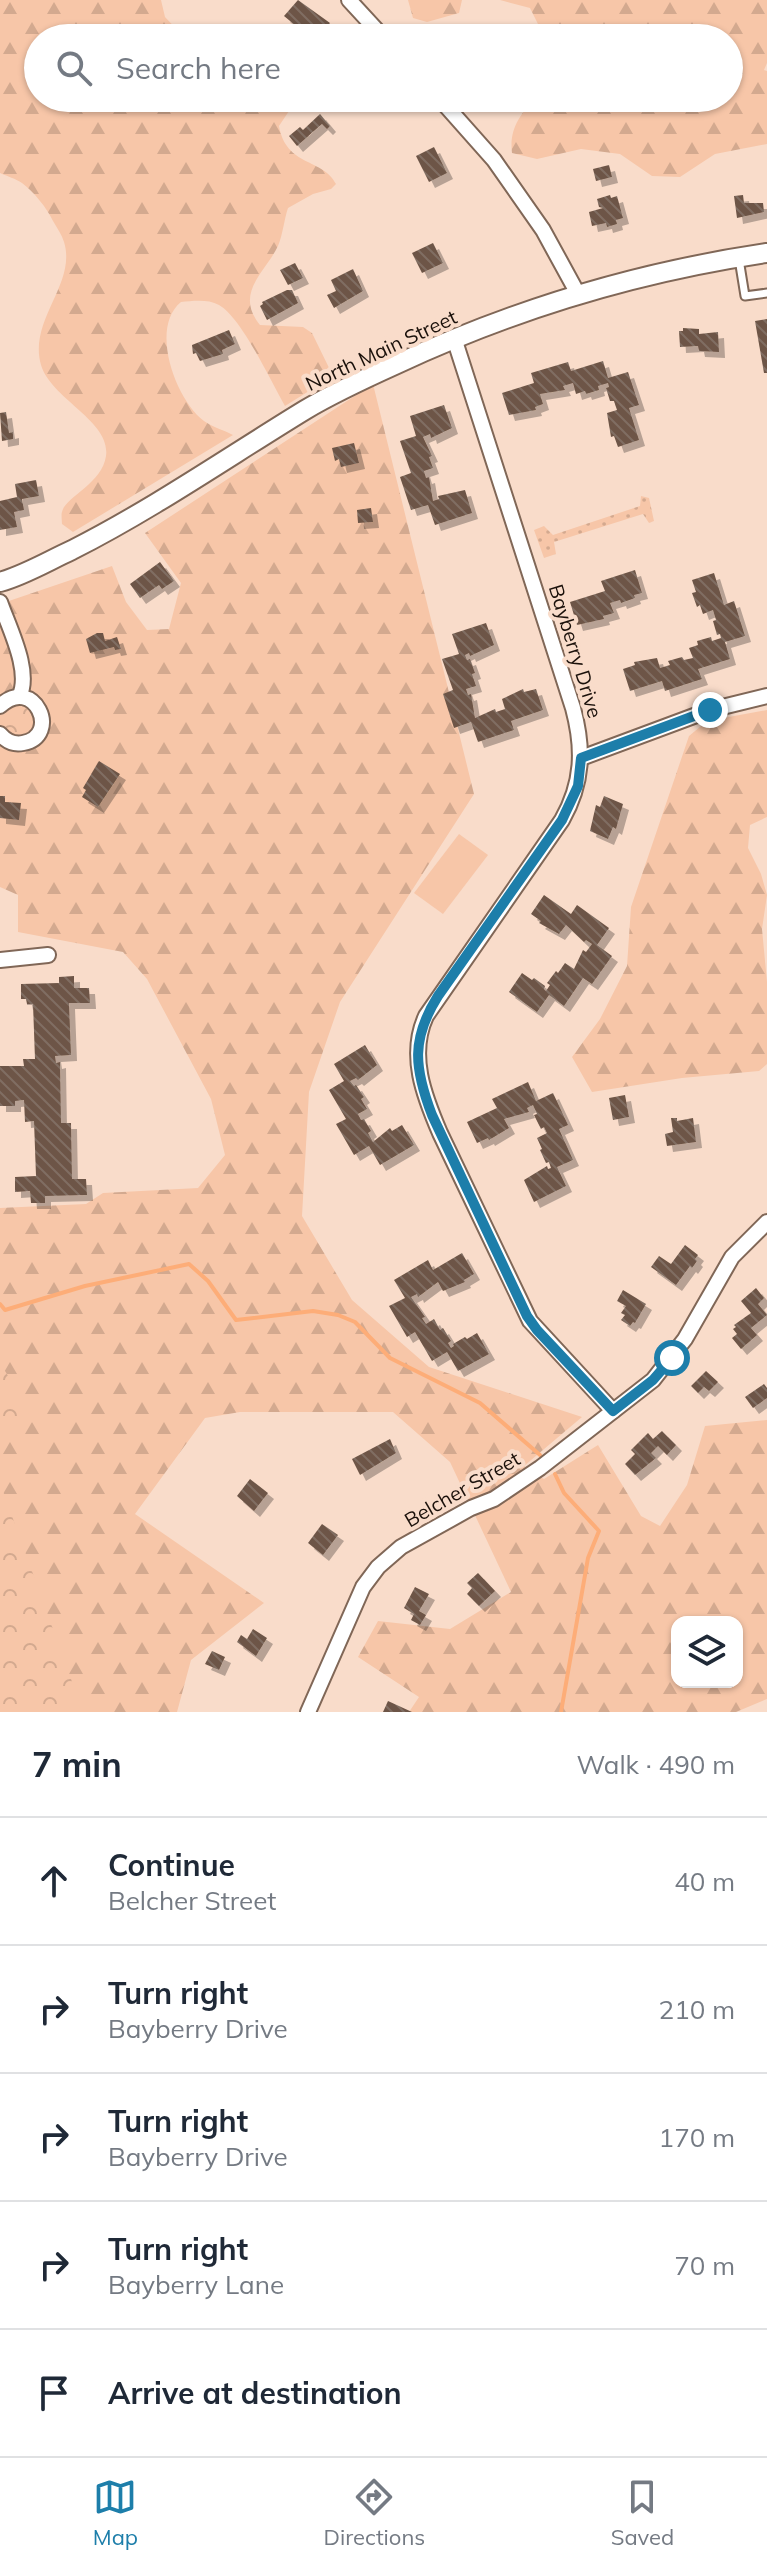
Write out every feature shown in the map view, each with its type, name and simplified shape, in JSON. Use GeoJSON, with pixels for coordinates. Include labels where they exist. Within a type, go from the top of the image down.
{"type":"FeatureCollection","features":[{"type":"Feature","properties":{"kind":"main road","name":"North Main Street"},"geometry":{"type":"LineString","coordinates":[[0,582],[115,528],[349,385],[454,338],[578,294],[673,269],[767,253]]}},
{"type":"Feature","properties":{"kind":"street"},"geometry":{"type":"LineString","coordinates":[[349,0],[371,24]]}},
{"type":"Feature","properties":{"kind":"street"},"geometry":{"type":"LineString","coordinates":[[451,112],[494,160],[543,230],[578,294]]}},
{"type":"Feature","properties":{"kind":"street","name":"Bayberry Drive"},"geometry":{"type":"LineString","coordinates":[[454,338],[573,708],[581,758],[578,786],[565,814],[432,1005],[419,1034],[417,1056],[432,1115],[530,1321],[613,1411]]}},
{"type":"Feature","properties":{"kind":"street"},"geometry":{"type":"LineString","coordinates":[[0,602],[24,674],[19,697]]}},
{"type":"Feature","properties":{"kind":"street"},"geometry":{"type":"LineString","coordinates":[[581,758],[710,710],[767,696]]}},
{"type":"Feature","properties":{"kind":"street"},"geometry":{"type":"LineString","coordinates":[[0,706],[5,701],[27,698],[42,714],[41,729],[32,740],[10,742],[0,734]]}},
{"type":"Feature","properties":{"kind":"street"},"geometry":{"type":"LineString","coordinates":[[0,960],[48,955]]}},
{"type":"Feature","properties":{"kind":"street","name":"Belcher Street"},"geometry":{"type":"LineString","coordinates":[[308,1712],[363,1587],[378,1567],[401,1547],[433,1527],[494,1499],[540,1468],[653,1380],[685,1339],[732,1257],[767,1222]]}},
{"type":"Feature","properties":{"kind":"lane"},"geometry":{"type":"LineString","coordinates":[[739,257],[745,296],[767,293]]}},
{"type":"Feature","properties":{"kind":"green space"},"geometry":{"type":"Polygon","coordinates":[[[0,0],[161,0],[165,17],[172,24],[24,24],[24,112],[288,112],[279,126],[289,149],[323,170],[336,184],[288,208],[278,246],[254,284],[250,303],[260,325],[303,327],[312,333],[333,376],[285,406],[246,336],[228,312],[210,302],[181,302],[172,314],[167,329],[167,346],[176,381],[184,397],[204,421],[233,435],[73,532],[62,524],[62,513],[103,466],[105,443],[90,421],[56,389],[41,365],[41,333],[64,273],[64,242],[31,190],[0,173],[0,0]]]}},
{"type":"Feature","properties":{"kind":"green space"},"geometry":{"type":"Polygon","coordinates":[[[408,0],[462,0],[459,13],[427,22],[413,18],[408,0]]]}},
{"type":"Feature","properties":{"kind":"green space"},"geometry":{"type":"Polygon","coordinates":[[[500,0],[767,0],[767,63],[764,70],[767,71],[767,144],[715,154],[680,177],[652,176],[620,154],[581,149],[537,159],[512,153],[512,137],[524,112],[743,112],[743,24],[538,24],[530,8],[500,0]]]}},
{"type":"Feature","properties":{"kind":"green space"},"geometry":{"type":"Polygon","coordinates":[[[373,384],[474,794],[340,1002],[309,1092],[302,1216],[352,1300],[429,1367],[582,1417],[524,1466],[544,1479],[598,1445],[641,1516],[660,1526],[687,1485],[705,1426],[767,1420],[767,1699],[736,1712],[409,1712],[419,1697],[358,1657],[378,1621],[450,1629],[511,1592],[450,1462],[393,1412],[240,1412],[205,1418],[135,1514],[264,1603],[191,1660],[177,1712],[0,1712],[0,1208],[86,1204],[103,1193],[198,1188],[225,1155],[211,1099],[147,979],[123,952],[18,932],[18,895],[0,887],[0,604],[112,566],[126,602],[147,630],[169,629],[181,583],[145,533],[373,384]]]}},
{"type":"Feature","properties":{"kind":"green space"},"geometry":{"type":"Polygon","coordinates":[[[641,496],[649,498],[654,521],[649,523],[643,514],[554,542],[556,554],[544,558],[534,530],[544,526],[553,535],[640,506],[641,496]]]}},
{"type":"Feature","properties":{"kind":"green space"},"geometry":{"type":"Polygon","coordinates":[[[18,703],[30,708],[35,720],[30,732],[18,737],[6,732],[1,720],[6,708],[18,703]]]}},
{"type":"Feature","properties":{"kind":"green space"},"geometry":{"type":"Polygon","coordinates":[[[767,710],[767,817],[750,825],[748,848],[767,895],[762,929],[767,982],[767,1064],[759,1071],[682,1078],[592,1092],[572,1057],[600,1019],[627,966],[631,907],[689,736],[707,721],[767,710]]]}},
{"type":"Feature","properties":{"kind":"green space"},"geometry":{"type":"Polygon","coordinates":[[[459,834],[488,855],[443,914],[414,893],[459,834]]]}},
{"type":"Feature","properties":{"kind":"green space"},"geometry":{"type":"Polygon","coordinates":[[[0,1328],[2,1366],[36,1422],[0,1424],[0,1328]]]}},
{"type":"Feature","properties":{"kind":"green space"},"geometry":{"type":"Polygon","coordinates":[[[0,1483],[83,1712],[0,1712],[0,1483]]]}},
{"type":"Feature","properties":{"kind":"building"},"geometry":{"type":"Polygon","coordinates":[[[298,0],[330,23],[294,24],[284,16],[298,0]]]}},
{"type":"Feature","properties":{"kind":"building"},"geometry":{"type":"Polygon","coordinates":[[[320,114],[330,126],[327,129],[322,124],[297,146],[289,136],[300,127],[303,130],[320,114]]]}},
{"type":"Feature","properties":{"kind":"building"},"geometry":{"type":"Polygon","coordinates":[[[434,147],[447,173],[429,182],[416,156],[434,147]]]}},
{"type":"Feature","properties":{"kind":"building"},"geometry":{"type":"Polygon","coordinates":[[[609,165],[612,177],[596,181],[593,169],[609,165]]]}},
{"type":"Feature","properties":{"kind":"building"},"geometry":{"type":"Polygon","coordinates":[[[610,195],[611,198],[617,196],[623,218],[607,227],[606,223],[592,226],[589,212],[603,208],[599,207],[597,199],[610,195]]]}},
{"type":"Feature","properties":{"kind":"building"},"geometry":{"type":"Polygon","coordinates":[[[743,195],[744,203],[763,203],[764,212],[737,218],[734,196],[743,195]]]}},
{"type":"Feature","properties":{"kind":"building"},"geometry":{"type":"Polygon","coordinates":[[[433,243],[443,263],[422,273],[412,253],[433,243]]]}},
{"type":"Feature","properties":{"kind":"building"},"geometry":{"type":"Polygon","coordinates":[[[295,263],[303,278],[288,285],[280,270],[295,263]]]}},
{"type":"Feature","properties":{"kind":"building"},"geometry":{"type":"Polygon","coordinates":[[[353,269],[363,291],[334,308],[327,295],[336,291],[331,280],[353,269]]]}},
{"type":"Feature","properties":{"kind":"building"},"geometry":{"type":"Polygon","coordinates":[[[292,290],[298,303],[267,320],[260,306],[262,302],[292,290]]]}},
{"type":"Feature","properties":{"kind":"building"},"geometry":{"type":"Polygon","coordinates":[[[767,319],[767,373],[764,373],[755,321],[767,319]]]}},
{"type":"Feature","properties":{"kind":"building"},"geometry":{"type":"Polygon","coordinates":[[[683,328],[699,329],[699,334],[718,332],[719,352],[699,351],[698,346],[680,347],[679,331],[683,328]]]}},
{"type":"Feature","properties":{"kind":"building"},"geometry":{"type":"Polygon","coordinates":[[[229,330],[235,344],[222,350],[223,354],[200,361],[196,353],[193,354],[192,345],[229,330]]]}},
{"type":"Feature","properties":{"kind":"building"},"geometry":{"type":"Polygon","coordinates":[[[603,361],[608,378],[628,372],[639,405],[629,408],[639,440],[618,447],[614,436],[611,437],[607,413],[617,410],[614,401],[610,401],[606,388],[609,387],[608,383],[586,394],[585,391],[576,394],[573,383],[563,386],[565,390],[540,394],[543,404],[535,407],[536,410],[509,415],[502,393],[534,383],[531,373],[568,362],[571,371],[603,361]]]}},
{"type":"Feature","properties":{"kind":"building"},"geometry":{"type":"Polygon","coordinates":[[[444,405],[452,428],[431,438],[430,434],[423,437],[432,456],[429,457],[433,468],[424,471],[426,478],[429,477],[433,501],[439,499],[438,496],[465,490],[472,513],[435,525],[428,505],[411,510],[400,477],[411,473],[400,441],[416,436],[410,416],[444,405]]]}},
{"type":"Feature","properties":{"kind":"building"},"geometry":{"type":"Polygon","coordinates":[[[6,412],[13,439],[2,441],[0,413],[6,412]]]}},
{"type":"Feature","properties":{"kind":"building"},"geometry":{"type":"Polygon","coordinates":[[[354,443],[359,463],[341,467],[339,459],[335,461],[332,448],[354,443]]]}},
{"type":"Feature","properties":{"kind":"building"},"geometry":{"type":"Polygon","coordinates":[[[36,480],[39,496],[22,499],[24,510],[14,512],[17,527],[0,530],[0,501],[17,497],[15,484],[36,480]]]}},
{"type":"Feature","properties":{"kind":"building"},"geometry":{"type":"Polygon","coordinates":[[[371,508],[373,522],[358,523],[357,510],[371,508]]]}},
{"type":"Feature","properties":{"kind":"building"},"geometry":{"type":"Polygon","coordinates":[[[160,562],[174,581],[162,589],[159,585],[140,598],[130,584],[160,562]]]}},
{"type":"Feature","properties":{"kind":"building"},"geometry":{"type":"Polygon","coordinates":[[[635,570],[642,593],[621,603],[620,600],[610,603],[614,613],[603,616],[604,619],[577,625],[570,602],[605,591],[601,581],[635,570]]]}},
{"type":"Feature","properties":{"kind":"building"},"geometry":{"type":"Polygon","coordinates":[[[714,573],[724,605],[734,601],[745,636],[725,642],[730,659],[698,669],[702,679],[665,691],[662,681],[630,691],[623,669],[635,665],[634,662],[657,658],[660,668],[670,665],[668,661],[693,658],[689,648],[698,645],[697,641],[721,638],[713,621],[716,620],[713,610],[703,614],[692,593],[696,592],[692,580],[714,573]]]}},
{"type":"Feature","properties":{"kind":"building"},"geometry":{"type":"Polygon","coordinates":[[[486,623],[494,645],[470,656],[469,653],[465,655],[467,660],[470,659],[475,673],[472,674],[476,686],[466,689],[468,695],[471,694],[475,718],[495,709],[496,712],[505,709],[502,699],[523,689],[524,692],[536,689],[543,710],[511,721],[514,730],[478,742],[471,722],[454,728],[443,694],[453,690],[442,659],[459,654],[452,634],[486,623]]]}},
{"type":"Feature","properties":{"kind":"building"},"geometry":{"type":"Polygon","coordinates":[[[103,633],[105,641],[117,637],[121,649],[115,650],[114,647],[90,653],[86,639],[103,633]]]}},
{"type":"Feature","properties":{"kind":"building"},"geometry":{"type":"Polygon","coordinates":[[[99,761],[120,774],[98,807],[82,797],[86,790],[83,788],[99,761]]]}},
{"type":"Feature","properties":{"kind":"building"},"geometry":{"type":"Polygon","coordinates":[[[0,796],[5,796],[5,802],[21,803],[19,820],[0,818],[0,796]]]}},
{"type":"Feature","properties":{"kind":"building"},"geometry":{"type":"Polygon","coordinates":[[[604,796],[623,804],[616,829],[613,827],[608,839],[590,831],[596,805],[600,807],[604,796]]]}},
{"type":"Feature","properties":{"kind":"building"},"geometry":{"type":"Polygon","coordinates":[[[544,895],[571,914],[577,905],[609,928],[597,945],[612,956],[592,984],[583,978],[564,1006],[549,995],[537,1012],[509,992],[522,973],[545,986],[546,991],[550,985],[547,983],[556,971],[558,973],[565,963],[574,969],[583,950],[586,952],[592,944],[586,940],[584,942],[566,925],[559,934],[539,923],[541,921],[531,914],[544,895]]]}},
{"type":"Feature","properties":{"kind":"building"},"geometry":{"type":"Polygon","coordinates":[[[74,976],[74,988],[89,988],[90,1003],[69,1003],[71,1055],[55,1056],[56,1063],[60,1062],[61,1123],[71,1123],[72,1179],[86,1179],[87,1195],[45,1196],[45,1203],[31,1203],[30,1191],[15,1192],[15,1177],[36,1176],[34,1121],[25,1122],[24,1100],[15,1101],[15,1106],[0,1106],[0,1066],[24,1066],[23,1059],[35,1059],[33,1004],[21,999],[21,984],[59,983],[59,977],[74,976]]]}},
{"type":"Feature","properties":{"kind":"building"},"geometry":{"type":"Polygon","coordinates":[[[365,1045],[377,1065],[358,1080],[350,1081],[364,1097],[361,1099],[367,1109],[358,1114],[371,1131],[368,1133],[373,1142],[390,1128],[392,1131],[402,1125],[414,1145],[380,1165],[369,1146],[354,1155],[336,1124],[346,1119],[329,1090],[344,1081],[334,1064],[365,1045]]]}},
{"type":"Feature","properties":{"kind":"building"},"geometry":{"type":"Polygon","coordinates":[[[528,1082],[536,1101],[553,1093],[568,1125],[559,1129],[573,1160],[557,1167],[566,1186],[534,1202],[524,1180],[547,1166],[551,1168],[549,1162],[546,1163],[537,1138],[547,1133],[544,1127],[541,1129],[534,1115],[537,1114],[533,1105],[527,1108],[529,1112],[504,1119],[509,1128],[489,1140],[477,1143],[467,1122],[497,1108],[492,1099],[528,1082]]]}},
{"type":"Feature","properties":{"kind":"building"},"geometry":{"type":"Polygon","coordinates":[[[625,1095],[629,1117],[613,1120],[609,1098],[625,1095]]]}},
{"type":"Feature","properties":{"kind":"building"},"geometry":{"type":"Polygon","coordinates":[[[671,1118],[677,1118],[677,1121],[693,1118],[696,1142],[667,1146],[665,1134],[673,1132],[671,1118]]]}},
{"type":"Feature","properties":{"kind":"building"},"geometry":{"type":"Polygon","coordinates":[[[685,1245],[698,1255],[697,1261],[676,1285],[651,1267],[659,1256],[671,1264],[685,1245]]]}},
{"type":"Feature","properties":{"kind":"building"},"geometry":{"type":"Polygon","coordinates":[[[462,1253],[474,1274],[465,1282],[443,1291],[438,1282],[418,1297],[417,1294],[411,1297],[425,1317],[422,1318],[426,1324],[434,1319],[440,1330],[443,1328],[451,1341],[448,1343],[451,1348],[465,1337],[467,1339],[477,1333],[489,1354],[458,1371],[447,1352],[432,1361],[415,1332],[407,1337],[389,1306],[405,1298],[394,1280],[428,1260],[433,1270],[462,1253]]]}},
{"type":"Feature","properties":{"kind":"building"},"geometry":{"type":"Polygon","coordinates":[[[756,1288],[764,1298],[758,1304],[767,1315],[751,1328],[757,1335],[741,1349],[732,1338],[737,1334],[733,1329],[751,1313],[741,1301],[756,1288]]]}},
{"type":"Feature","properties":{"kind":"building"},"geometry":{"type":"Polygon","coordinates":[[[623,1290],[646,1304],[630,1326],[621,1320],[626,1306],[617,1301],[623,1290]]]}},
{"type":"Feature","properties":{"kind":"building"},"geometry":{"type":"Polygon","coordinates":[[[706,1371],[718,1382],[709,1391],[704,1387],[698,1393],[691,1386],[706,1371]]]}},
{"type":"Feature","properties":{"kind":"building"},"geometry":{"type":"Polygon","coordinates":[[[764,1384],[767,1398],[753,1408],[745,1397],[764,1384]]]}},
{"type":"Feature","properties":{"kind":"building"},"geometry":{"type":"Polygon","coordinates":[[[662,1431],[676,1445],[667,1455],[658,1446],[651,1453],[656,1458],[635,1475],[625,1464],[635,1454],[631,1450],[648,1433],[653,1439],[662,1431]]]}},
{"type":"Feature","properties":{"kind":"building"},"geometry":{"type":"Polygon","coordinates":[[[390,1439],[396,1453],[360,1475],[352,1459],[390,1439]]]}},
{"type":"Feature","properties":{"kind":"building"},"geometry":{"type":"Polygon","coordinates":[[[250,1479],[268,1493],[254,1511],[237,1496],[250,1479]]]}},
{"type":"Feature","properties":{"kind":"building"},"geometry":{"type":"Polygon","coordinates":[[[322,1524],[338,1535],[323,1555],[308,1543],[322,1524]]]}},
{"type":"Feature","properties":{"kind":"building"},"geometry":{"type":"Polygon","coordinates":[[[478,1573],[495,1591],[479,1606],[467,1594],[472,1588],[467,1583],[478,1573]]]}},
{"type":"Feature","properties":{"kind":"building"},"geometry":{"type":"Polygon","coordinates":[[[415,1587],[429,1594],[419,1611],[426,1615],[420,1625],[411,1620],[414,1614],[404,1608],[415,1587]]]}},
{"type":"Feature","properties":{"kind":"building"},"geometry":{"type":"Polygon","coordinates":[[[253,1629],[267,1638],[256,1656],[237,1642],[241,1635],[247,1639],[253,1629]]]}},
{"type":"Feature","properties":{"kind":"building"},"geometry":{"type":"Polygon","coordinates":[[[212,1651],[225,1657],[219,1670],[205,1664],[212,1651]]]}},
{"type":"Feature","properties":{"kind":"building"},"geometry":{"type":"Polygon","coordinates":[[[388,1701],[412,1712],[383,1712],[388,1701]]]}},
{"type":"Feature","properties":{"kind":"waterway"},"geometry":{"type":"LineString","coordinates":[[0,1304],[5,1310],[85,1286],[189,1264],[208,1281],[236,1320],[313,1311],[338,1315],[355,1322],[390,1358],[480,1403],[540,1455]]}},
{"type":"Feature","properties":{"kind":"waterway"},"geometry":{"type":"LineString","coordinates":[[555,1474],[564,1493],[599,1531],[588,1558],[561,1712]]}},
{"type":"Feature","properties":{"kind":"route"},"geometry":{"type":"LineString","coordinates":[[672,1358],[653,1380],[613,1411],[537,1330],[527,1316],[432,1115],[422,1085],[417,1043],[426,1016],[438,996],[562,820],[578,786],[581,758],[710,710]]}}]}
